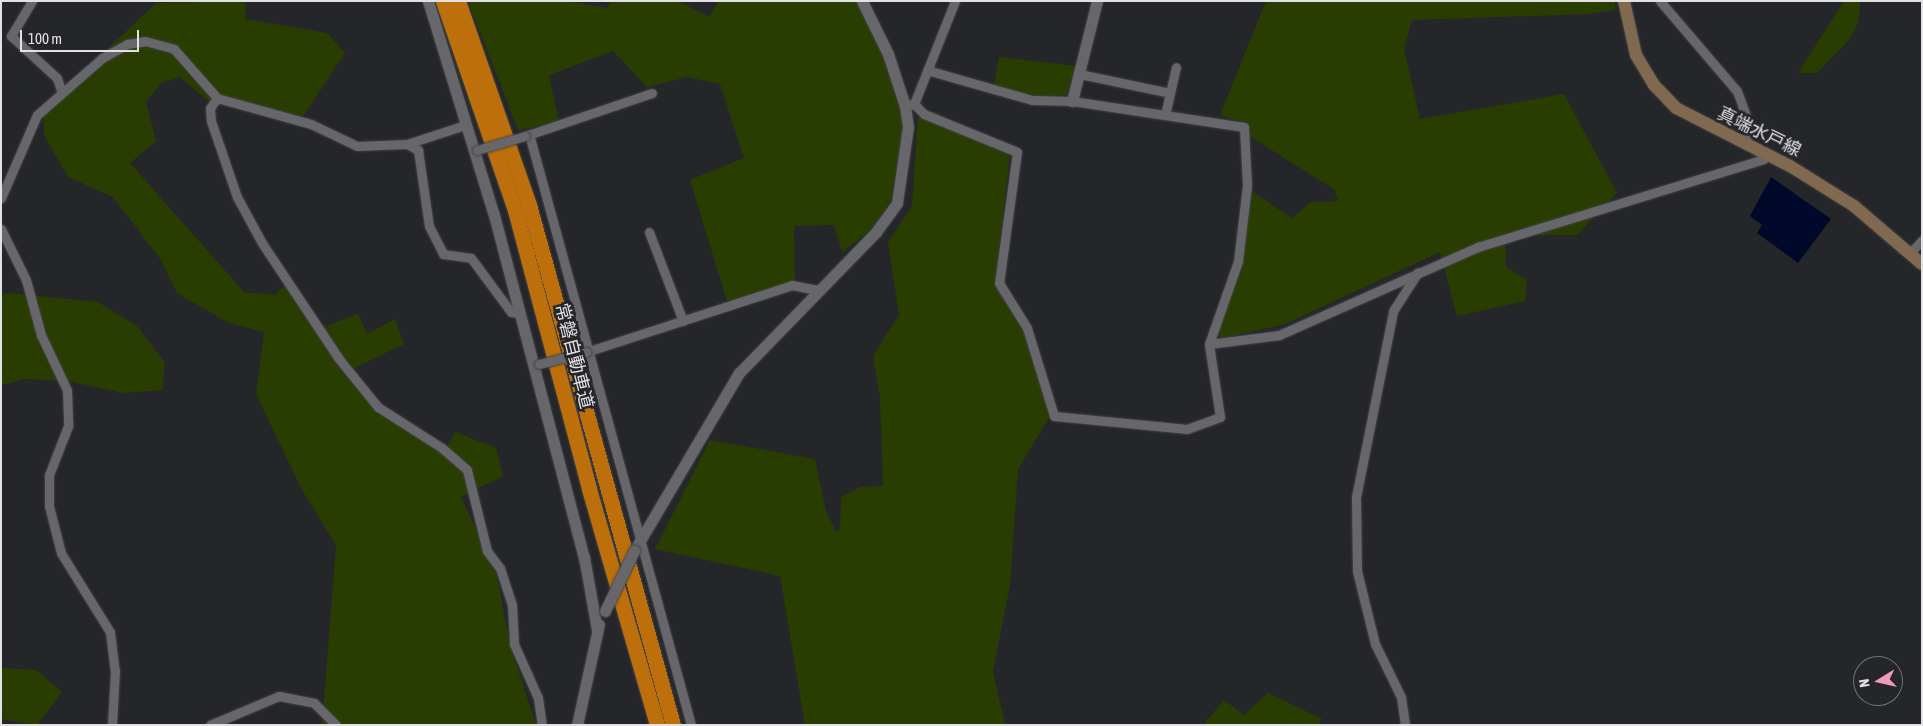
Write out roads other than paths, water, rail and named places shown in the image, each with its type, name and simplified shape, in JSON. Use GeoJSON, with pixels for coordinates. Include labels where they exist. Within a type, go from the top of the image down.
{"type":"FeatureCollection","features":[{"type":"Feature","properties":{"kind":"highway","name":"常磐自動車道"},"geometry":{"type":"LineString","coordinates":[[443,1],[515,210],[589,489],[668,723]]}},
{"type":"Feature","properties":{"kind":"highway","name":"常磐自動車道"},"geometry":{"type":"LineString","coordinates":[[458,1],[529,205],[668,723]]}},
{"type":"Feature","properties":{"kind":"main road","name":"真端水戸線"},"geometry":{"type":"LineString","coordinates":[[1624,1],[1631,44],[1654,86],[1689,117],[1746,143],[1854,206],[1911,252],[1922,264]]}},
{"type":"Feature","properties":{"kind":"street"},"geometry":{"type":"LineString","coordinates":[[32,1],[12,36],[53,73],[61,90]]}},
{"type":"Feature","properties":{"kind":"street"},"geometry":{"type":"LineString","coordinates":[[428,1],[465,125],[475,151],[518,313],[535,365],[584,557],[596,630]]}},
{"type":"Feature","properties":{"kind":"street"},"geometry":{"type":"LineString","coordinates":[[862,1],[888,54],[909,105],[924,114],[1017,152],[999,283],[1028,328],[1054,416],[1187,429],[1220,417],[1209,344],[1238,262],[1248,143],[1244,127],[1234,122],[1166,115],[1072,101],[1032,100],[927,70]]}},
{"type":"Feature","properties":{"kind":"street"},"geometry":{"type":"LineString","coordinates":[[578,725],[596,630],[642,534],[739,373],[876,232],[897,203],[908,127],[909,105],[927,70],[955,1]]}},
{"type":"Feature","properties":{"kind":"street"},"geometry":{"type":"LineString","coordinates":[[1072,101],[1097,1]]}},
{"type":"Feature","properties":{"kind":"street"},"geometry":{"type":"LineString","coordinates":[[1660,1],[1737,91],[1749,124],[1746,143]]}},
{"type":"Feature","properties":{"kind":"street"},"geometry":{"type":"LineString","coordinates":[[1,198],[37,115],[61,90],[78,82],[114,50],[145,41],[161,43],[185,57],[217,98],[311,124],[357,146],[408,144],[465,125]]}},
{"type":"Feature","properties":{"kind":"street"},"geometry":{"type":"LineString","coordinates":[[1166,115],[1176,67]]}},
{"type":"Feature","properties":{"kind":"street"},"geometry":{"type":"LineString","coordinates":[[1080,74],[1170,93]]}},
{"type":"Feature","properties":{"kind":"street"},"geometry":{"type":"LineString","coordinates":[[475,151],[652,93]]}},
{"type":"Feature","properties":{"kind":"street"},"geometry":{"type":"LineString","coordinates":[[217,98],[210,108],[211,121],[237,197],[335,352],[378,407],[442,448],[467,470],[487,551],[500,568],[512,605],[514,644],[538,698],[542,725]]}},
{"type":"Feature","properties":{"kind":"street"},"geometry":{"type":"LineString","coordinates":[[527,135],[642,534],[662,631],[691,725]]}},
{"type":"Feature","properties":{"kind":"street"},"geometry":{"type":"LineString","coordinates":[[408,144],[418,150],[429,226],[443,254],[471,258],[510,312],[518,313]]}},
{"type":"Feature","properties":{"kind":"street"},"geometry":{"type":"LineString","coordinates":[[1209,344],[1279,335],[1478,247],[1764,159]]}},
{"type":"Feature","properties":{"kind":"street"},"geometry":{"type":"LineString","coordinates":[[1,229],[26,280],[41,335],[67,390],[68,426],[49,475],[49,506],[61,553],[110,632],[115,670],[112,725]]}},
{"type":"Feature","properties":{"kind":"street"},"geometry":{"type":"LineString","coordinates":[[650,232],[683,321]]}},
{"type":"Feature","properties":{"kind":"street"},"geometry":{"type":"LineString","coordinates":[[1911,252],[1922,240]]}},
{"type":"Feature","properties":{"kind":"street"},"geometry":{"type":"LineString","coordinates":[[1406,725],[1400,697],[1375,644],[1357,571],[1356,498],[1392,311],[1418,272]]}},
{"type":"Feature","properties":{"kind":"street"},"geometry":{"type":"LineString","coordinates":[[535,365],[588,351],[792,285],[818,290]]}},
{"type":"Feature","properties":{"kind":"street"},"geometry":{"type":"LineString","coordinates":[[210,725],[278,696],[314,703],[336,725]]}},
{"type":"Feature","properties":{"kind":"water"},"geometry":{"type":"Polygon","coordinates":[[[1771,177],[1831,219],[1798,263],[1757,233],[1762,225],[1750,216],[1771,177]]]}}]}
